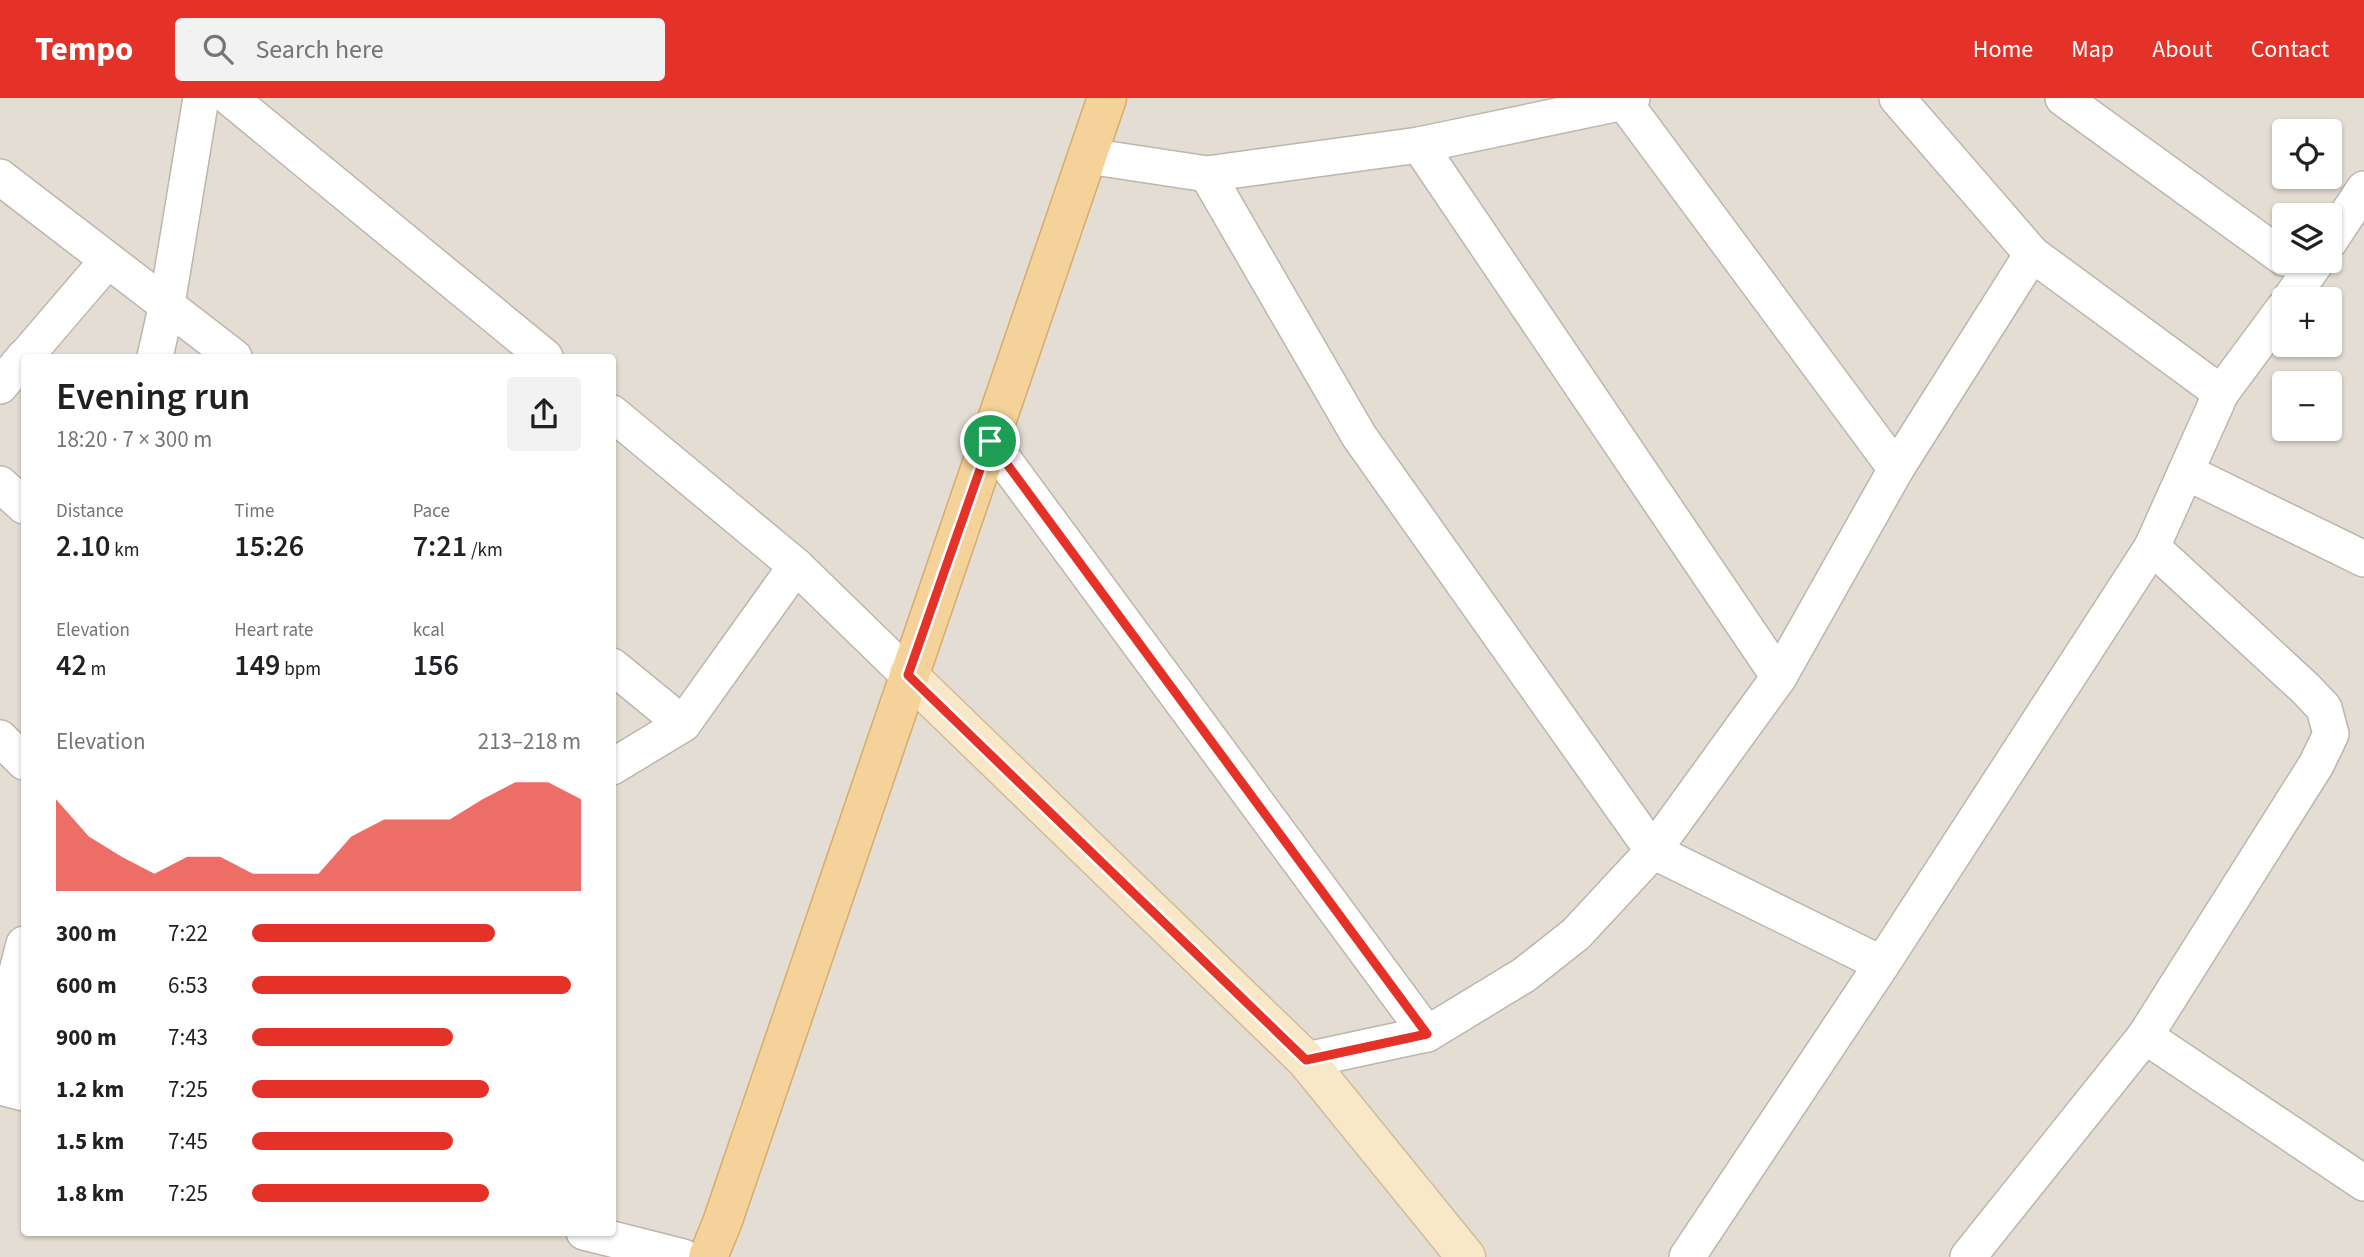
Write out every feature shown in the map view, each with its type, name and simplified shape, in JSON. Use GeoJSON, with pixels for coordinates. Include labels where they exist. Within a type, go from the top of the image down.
{"type":"FeatureCollection","features":[{"type":"Feature","properties":{"kind":"main road"},"geometry":{"type":"LineString","coordinates":[[708,1257],[1107,98]]}},
{"type":"Feature","properties":{"kind":"street"},"geometry":{"type":"LineString","coordinates":[[156,354],[167,304],[201,98]]}},
{"type":"Feature","properties":{"kind":"street"},"geometry":{"type":"LineString","coordinates":[[230,98],[541,354]]}},
{"type":"Feature","properties":{"kind":"street"},"geometry":{"type":"LineString","coordinates":[[1897,98],[2032,254],[2221,393]]}},
{"type":"Feature","properties":{"kind":"street"},"geometry":{"type":"LineString","coordinates":[[2063,98],[2272,253]]}},
{"type":"Feature","properties":{"kind":"street"},"geometry":{"type":"LineString","coordinates":[[1088,156],[1207,174],[1419,145],[1628,100],[1896,468]]}},
{"type":"Feature","properties":{"kind":"street"},"geometry":{"type":"LineString","coordinates":[[1419,145],[1779,677]]}},
{"type":"Feature","properties":{"kind":"street"},"geometry":{"type":"LineString","coordinates":[[1207,174],[1359,436],[1653,851],[1882,964]]}},
{"type":"Feature","properties":{"kind":"street"},"geometry":{"type":"LineString","coordinates":[[0,177],[230,354]]}},
{"type":"Feature","properties":{"kind":"street"},"geometry":{"type":"LineString","coordinates":[[2342,222],[2364,189]]}},
{"type":"Feature","properties":{"kind":"street"},"geometry":{"type":"LineString","coordinates":[[1306,1060],[1427,1034],[1524,975],[1576,934],[1653,851],[1779,677],[1896,468],[2032,254]]}},
{"type":"Feature","properties":{"kind":"street"},"geometry":{"type":"LineString","coordinates":[[28,354],[108,260]]}},
{"type":"Feature","properties":{"kind":"street"},"geometry":{"type":"LineString","coordinates":[[1687,1257],[1882,964],[2152,547],[2221,393],[2272,324]]}},
{"type":"Feature","properties":{"kind":"street"},"geometry":{"type":"LineString","coordinates":[[0,386],[21,362]]}},
{"type":"Feature","properties":{"kind":"street"},"geometry":{"type":"LineString","coordinates":[[616,416],[796,566],[1306,1060],[1466,1257]]}},
{"type":"Feature","properties":{"kind":"street"},"geometry":{"type":"LineString","coordinates":[[990,441],[1427,1034]]}},
{"type":"Feature","properties":{"kind":"street"},"geometry":{"type":"LineString","coordinates":[[2186,472],[2364,559]]}},
{"type":"Feature","properties":{"kind":"street"},"geometry":{"type":"LineString","coordinates":[[0,484],[21,503]]}},
{"type":"Feature","properties":{"kind":"street"},"geometry":{"type":"LineString","coordinates":[[1969,1257],[2145,1036],[2316,765],[2331,734],[2323,708],[2305,688],[2152,547]]}},
{"type":"Feature","properties":{"kind":"street"},"geometry":{"type":"LineString","coordinates":[[616,765],[683,724],[796,566]]}},
{"type":"Feature","properties":{"kind":"street"},"geometry":{"type":"LineString","coordinates":[[616,669],[683,724]]}},
{"type":"Feature","properties":{"kind":"street"},"geometry":{"type":"LineString","coordinates":[[0,738],[21,759]]}},
{"type":"Feature","properties":{"kind":"street"},"geometry":{"type":"LineString","coordinates":[[15,974],[4,1087],[21,1092]]}},
{"type":"Feature","properties":{"kind":"street"},"geometry":{"type":"LineString","coordinates":[[2145,1036],[2364,1183]]}},
{"type":"Feature","properties":{"kind":"street"},"geometry":{"type":"LineString","coordinates":[[600,1236],[683,1257]]}},
{"type":"Feature","properties":{"kind":"shaded area"},"geometry":{"type":"Polygon","coordinates":[[[0,98],[2364,98],[2364,1257],[0,1257],[0,98]]]}},
{"type":"Feature","properties":{"kind":"route"},"geometry":{"type":"LineString","coordinates":[[990,441],[1427,1034],[1306,1060],[908,675],[990,441]]}}]}
